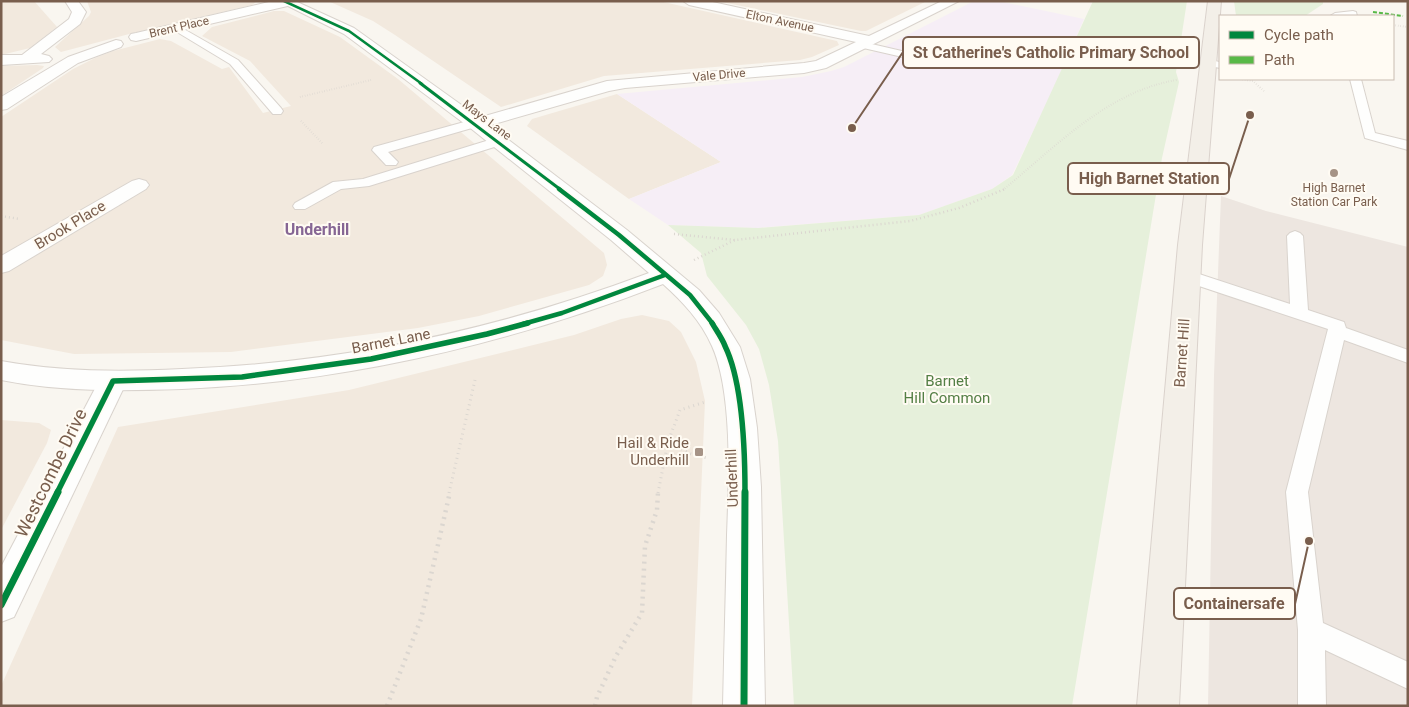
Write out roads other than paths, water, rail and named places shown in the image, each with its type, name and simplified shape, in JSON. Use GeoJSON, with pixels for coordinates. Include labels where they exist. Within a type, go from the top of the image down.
{"type":"FeatureCollection","features":[{"type":"Feature","properties":{"kind":"main road","name":"Barnet Hill"},"geometry":{"type":"LineString","coordinates":[[1158,706],[1188,276],[1215,64],[1214,1]]}},
{"type":"Feature","properties":{"kind":"street"},"geometry":{"type":"LineString","coordinates":[[26,60],[75,21],[79,12],[71,1]]}},
{"type":"Feature","properties":{"kind":"street","name":"Elton Avenue"},"geometry":{"type":"LineString","coordinates":[[689,1],[867,43]]}},
{"type":"Feature","properties":{"kind":"street","name":"Vale Drive"},"geometry":{"type":"LineString","coordinates":[[476,123],[607,86],[804,68],[830,61],[953,1]]}},
{"type":"Feature","properties":{"kind":"street","name":"Brent Place"},"geometry":{"type":"LineString","coordinates":[[136,37],[286,2]]}},
{"type":"Feature","properties":{"kind":"street","name":"Mays Lane"},"geometry":{"type":"LineString","coordinates":[[286,2],[349,31],[406,71],[476,123],[619,235],[665,274]]}},
{"type":"Feature","properties":{"kind":"street"},"geometry":{"type":"LineString","coordinates":[[1,105],[73,60],[116,44]]}},
{"type":"Feature","properties":{"kind":"street"},"geometry":{"type":"LineString","coordinates":[[1,60],[73,60]]}},
{"type":"Feature","properties":{"kind":"street","name":"Brook Place"},"geometry":{"type":"LineString","coordinates":[[1,266],[138,185]]}},
{"type":"Feature","properties":{"kind":"street","name":"Barnet Lane"},"geometry":{"type":"LineString","coordinates":[[1,370],[25,376],[66,381],[242,377],[372,358],[487,334],[562,313],[665,274]]}},
{"type":"Feature","properties":{"kind":"street","name":"Underhill"},"geometry":{"type":"LineString","coordinates":[[665,274],[690,295],[710,319],[726,347],[736,379],[742,428],[745,488],[744,706]]}},
{"type":"Feature","properties":{"kind":"street","name":"Westcombe Drive"},"geometry":{"type":"LineString","coordinates":[[1,605],[112,381]]}},
{"type":"Feature","properties":{"kind":"lane"},"geometry":{"type":"LineString","coordinates":[[1342,15],[1355,13]]}},
{"type":"Feature","properties":{"kind":"lane"},"geometry":{"type":"LineString","coordinates":[[175,28],[234,62],[277,111]]}},
{"type":"Feature","properties":{"kind":"lane"},"geometry":{"type":"LineString","coordinates":[[867,43],[920,58],[945,45]]}},
{"type":"Feature","properties":{"kind":"lane"},"geometry":{"type":"LineString","coordinates":[[1355,80],[1369,136],[1408,146]]}},
{"type":"Feature","properties":{"kind":"lane"},"geometry":{"type":"LineString","coordinates":[[391,162],[379,150],[476,123]]}},
{"type":"Feature","properties":{"kind":"lane"},"geometry":{"type":"LineString","coordinates":[[300,206],[338,185],[364,183],[499,141]]}},
{"type":"Feature","properties":{"kind":"lane"},"geometry":{"type":"LineString","coordinates":[[1295,236],[1299,313]]}},
{"type":"Feature","properties":{"kind":"lane"},"geometry":{"type":"LineString","coordinates":[[1188,276],[1338,326],[1297,492],[1310,630],[1312,706]]}},
{"type":"Feature","properties":{"kind":"lane"},"geometry":{"type":"LineString","coordinates":[[1336,331],[1408,357]]}},
{"type":"Feature","properties":{"kind":"lane"},"geometry":{"type":"LineString","coordinates":[[1310,630],[1408,676]]}},
{"type":"Feature","properties":{"kind":"place","name":"High Barnet Station"},"geometry":{"type":"Point","coordinates":[1250,115]}},
{"type":"Feature","properties":{"kind":"place","name":"St Catherine's Catholic Primary School"},"geometry":{"type":"Point","coordinates":[852,128]}},
{"type":"Feature","properties":{"kind":"place","name":"High Barnet Station Car Park"},"geometry":{"type":"Point","coordinates":[1334,173]}},
{"type":"Feature","properties":{"kind":"place","name":"Hail & Ride Underhill"},"geometry":{"type":"Point","coordinates":[699,452]}},
{"type":"Feature","properties":{"kind":"place","name":"Containersafe"},"geometry":{"type":"Point","coordinates":[1309,541]}},
{"type":"Feature","properties":{"kind":"district","name":"Underhill"},"geometry":{"type":"Point","coordinates":[317,229]}},
{"type":"Feature","properties":{"kind":"park label","name":"Barnet Hill Common"},"geometry":{"type":"Point","coordinates":[947,390]}}]}
